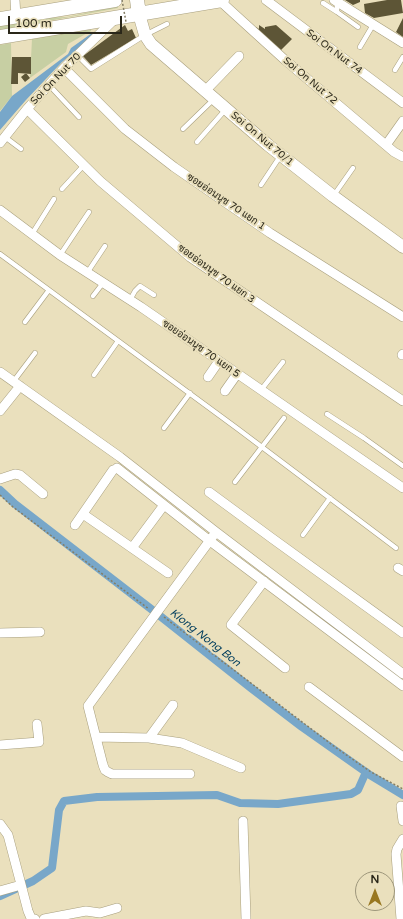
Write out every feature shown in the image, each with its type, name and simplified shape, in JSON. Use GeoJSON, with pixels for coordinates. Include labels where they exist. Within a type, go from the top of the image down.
{"type":"FeatureCollection","features":[{"type":"Feature","properties":{"kind":"main road"},"geometry":{"type":"LineString","coordinates":[[137,0],[139,14]]}},
{"type":"Feature","properties":{"kind":"main road"},"geometry":{"type":"LineString","coordinates":[[0,37],[121,20],[139,14],[221,0]]}},
{"type":"Feature","properties":{"kind":"main road"},"geometry":{"type":"LineString","coordinates":[[0,19],[106,1]]}},
{"type":"Feature","properties":{"kind":"street"},"geometry":{"type":"LineString","coordinates":[[15,0],[16,16]]}},
{"type":"Feature","properties":{"kind":"street","name":"Soi On Nut 72"},"geometry":{"type":"LineString","coordinates":[[221,0],[285,60],[386,145],[403,157]]}},
{"type":"Feature","properties":{"kind":"street","name":"Soi On Nut 74"},"geometry":{"type":"LineString","coordinates":[[266,0],[403,103]]}},
{"type":"Feature","properties":{"kind":"street"},"geometry":{"type":"LineString","coordinates":[[336,1],[403,43]]}},
{"type":"Feature","properties":{"kind":"street","name":"Soi On Nut 70/1"},"geometry":{"type":"LineString","coordinates":[[139,14],[145,35],[151,44],[281,155],[333,196],[403,247]]}},
{"type":"Feature","properties":{"kind":"street","name":"Soi On Nut 70"},"geometry":{"type":"LineString","coordinates":[[3,140],[27,109],[64,68],[121,20]]}},
{"type":"Feature","properties":{"kind":"street"},"geometry":{"type":"LineString","coordinates":[[205,90],[239,56]]}},
{"type":"Feature","properties":{"kind":"street","name":"ซอยอ่อนนุช 70 แยก 1"},"geometry":{"type":"LineString","coordinates":[[64,68],[125,129],[174,167],[270,233],[403,317]]}},
{"type":"Feature","properties":{"kind":"street","name":"ซอยอ่อนนุช 70 แยก 3"},"geometry":{"type":"LineString","coordinates":[[27,109],[100,181],[190,257],[403,402]]}},
{"type":"Feature","properties":{"kind":"street"},"geometry":{"type":"LineString","coordinates":[[386,145],[403,121]]}},
{"type":"Feature","properties":{"kind":"street","name":"ซอยอ่อนนุช 70 แยก 5"},"geometry":{"type":"LineString","coordinates":[[0,210],[60,255],[130,300],[403,488]]}},
{"type":"Feature","properties":{"kind":"street"},"geometry":{"type":"LineString","coordinates":[[208,377],[219,361]]}},
{"type":"Feature","properties":{"kind":"street"},"geometry":{"type":"LineString","coordinates":[[0,372],[120,458],[403,674]]}},
{"type":"Feature","properties":{"kind":"street"},"geometry":{"type":"LineString","coordinates":[[225,391],[237,374]]}},
{"type":"Feature","properties":{"kind":"street"},"geometry":{"type":"LineString","coordinates":[[0,411],[16,384]]}},
{"type":"Feature","properties":{"kind":"street"},"geometry":{"type":"LineString","coordinates":[[75,525],[115,469],[164,504],[210,541],[403,686]]}},
{"type":"Feature","properties":{"kind":"street"},"geometry":{"type":"LineString","coordinates":[[0,480],[15,474],[20,475],[43,494]]}},
{"type":"Feature","properties":{"kind":"street"},"geometry":{"type":"LineString","coordinates":[[209,492],[403,633]]}},
{"type":"Feature","properties":{"kind":"street"},"geometry":{"type":"LineString","coordinates":[[132,548],[164,504]]}},
{"type":"Feature","properties":{"kind":"street"},"geometry":{"type":"LineString","coordinates":[[83,514],[168,573]]}},
{"type":"Feature","properties":{"kind":"street"},"geometry":{"type":"LineString","coordinates":[[190,774],[112,774],[105,770],[88,709],[90,703],[216,532]]}},
{"type":"Feature","properties":{"kind":"street"},"geometry":{"type":"LineString","coordinates":[[264,581],[231,625],[285,668]]}},
{"type":"Feature","properties":{"kind":"street"},"geometry":{"type":"LineString","coordinates":[[0,633],[40,632]]}},
{"type":"Feature","properties":{"kind":"street"},"geometry":{"type":"LineString","coordinates":[[309,687],[403,757]]}},
{"type":"Feature","properties":{"kind":"street"},"geometry":{"type":"LineString","coordinates":[[149,738],[173,705]]}},
{"type":"Feature","properties":{"kind":"street"},"geometry":{"type":"LineString","coordinates":[[0,745],[39,742],[37,724]]}},
{"type":"Feature","properties":{"kind":"street"},"geometry":{"type":"LineString","coordinates":[[96,737],[149,738],[182,743],[241,768]]}},
{"type":"Feature","properties":{"kind":"street"},"geometry":{"type":"LineString","coordinates":[[402,806],[403,821]]}},
{"type":"Feature","properties":{"kind":"street"},"geometry":{"type":"LineString","coordinates":[[243,821],[246,919]]}},
{"type":"Feature","properties":{"kind":"street"},"geometry":{"type":"LineString","coordinates":[[0,824],[8,835],[28,911],[31,918],[35,919]]}},
{"type":"Feature","properties":{"kind":"street"},"geometry":{"type":"LineString","coordinates":[[401,919],[396,854],[403,839]]}},
{"type":"Feature","properties":{"kind":"street"},"geometry":{"type":"LineString","coordinates":[[0,891],[21,885]]}},
{"type":"Feature","properties":{"kind":"street"},"geometry":{"type":"LineString","coordinates":[[44,919],[86,911],[101,916],[117,908]]}},
{"type":"Feature","properties":{"kind":"lane"},"geometry":{"type":"LineString","coordinates":[[336,1],[337,12]]}},
{"type":"Feature","properties":{"kind":"lane"},"geometry":{"type":"LineString","coordinates":[[323,3],[358,27]]}},
{"type":"Feature","properties":{"kind":"lane"},"geometry":{"type":"LineString","coordinates":[[78,56],[91,69],[145,35],[167,24]]}},
{"type":"Feature","properties":{"kind":"lane"},"geometry":{"type":"LineString","coordinates":[[360,47],[374,25]]}},
{"type":"Feature","properties":{"kind":"lane"},"geometry":{"type":"LineString","coordinates":[[395,70],[403,57]]}},
{"type":"Feature","properties":{"kind":"lane"},"geometry":{"type":"LineString","coordinates":[[49,86],[79,117]]}},
{"type":"Feature","properties":{"kind":"lane"},"geometry":{"type":"LineString","coordinates":[[183,129],[214,99]]}},
{"type":"Feature","properties":{"kind":"lane"},"geometry":{"type":"LineString","coordinates":[[197,142],[226,109]]}},
{"type":"Feature","properties":{"kind":"lane"},"geometry":{"type":"LineString","coordinates":[[3,140],[21,149]]}},
{"type":"Feature","properties":{"kind":"lane"},"geometry":{"type":"LineString","coordinates":[[261,184],[281,155]]}},
{"type":"Feature","properties":{"kind":"lane"},"geometry":{"type":"LineString","coordinates":[[62,189],[84,165]]}},
{"type":"Feature","properties":{"kind":"lane"},"geometry":{"type":"LineString","coordinates":[[333,196],[353,168]]}},
{"type":"Feature","properties":{"kind":"lane"},"geometry":{"type":"LineString","coordinates":[[32,234],[54,199]]}},
{"type":"Feature","properties":{"kind":"lane"},"geometry":{"type":"LineString","coordinates":[[60,255],[89,212]]}},
{"type":"Feature","properties":{"kind":"lane"},"geometry":{"type":"LineString","coordinates":[[87,273],[106,246]]}},
{"type":"Feature","properties":{"kind":"lane"},"geometry":{"type":"LineString","coordinates":[[0,254],[190,393],[396,548]]}},
{"type":"Feature","properties":{"kind":"lane"},"geometry":{"type":"LineString","coordinates":[[93,296],[103,283]]}},
{"type":"Feature","properties":{"kind":"lane"},"geometry":{"type":"LineString","coordinates":[[130,300],[140,286],[154,295]]}},
{"type":"Feature","properties":{"kind":"lane"},"geometry":{"type":"LineString","coordinates":[[25,322],[49,290]]}},
{"type":"Feature","properties":{"kind":"lane"},"geometry":{"type":"LineString","coordinates":[[94,375],[118,341]]}},
{"type":"Feature","properties":{"kind":"lane"},"geometry":{"type":"LineString","coordinates":[[16,384],[35,353]]}},
{"type":"Feature","properties":{"kind":"lane"},"geometry":{"type":"LineString","coordinates":[[261,390],[283,362]]}},
{"type":"Feature","properties":{"kind":"lane"},"geometry":{"type":"LineString","coordinates":[[164,428],[190,393]]}},
{"type":"Feature","properties":{"kind":"lane"},"geometry":{"type":"LineString","coordinates":[[326,414],[364,438],[403,466]]}},
{"type":"Feature","properties":{"kind":"lane"},"geometry":{"type":"LineString","coordinates":[[235,482],[284,418]]}},
{"type":"Feature","properties":{"kind":"lane"},"geometry":{"type":"LineString","coordinates":[[303,535],[330,498]]}},
{"type":"Feature","properties":{"kind":"path"},"geometry":{"type":"LineString","coordinates":[[121,20],[122,0]]}},
{"type":"Feature","properties":{"kind":"path"},"geometry":{"type":"LineString","coordinates":[[0,495],[13,507],[335,747],[371,772],[403,790]]}},
{"type":"Feature","properties":{"kind":"green space"},"geometry":{"type":"Polygon","coordinates":[[[118,6],[118,8],[0,30],[0,25],[42,18],[67,17],[118,6]]]}},
{"type":"Feature","properties":{"kind":"green space"},"geometry":{"type":"Polygon","coordinates":[[[91,29],[91,31],[68,44],[66,52],[30,78],[32,39],[91,29]]]}},
{"type":"Feature","properties":{"kind":"green space"},"geometry":{"type":"Polygon","coordinates":[[[11,43],[12,96],[0,111],[0,45],[11,43]]]}},
{"type":"Feature","properties":{"kind":"water"},"geometry":{"type":"Polygon","coordinates":[[[92,33],[94,36],[62,62],[0,130],[0,112],[12,96],[68,54],[71,48],[92,33]]]}},
{"type":"Feature","properties":{"kind":"building"},"geometry":{"type":"Polygon","coordinates":[[[345,0],[360,0],[360,2],[353,5],[345,0]]]}},
{"type":"Feature","properties":{"kind":"building"},"geometry":{"type":"Polygon","coordinates":[[[387,0],[401,0],[403,13],[374,18],[365,13],[364,4],[387,0]]]}},
{"type":"Feature","properties":{"kind":"building"},"geometry":{"type":"Polygon","coordinates":[[[403,18],[403,37],[396,32],[403,18]]]}},
{"type":"Feature","properties":{"kind":"building"},"geometry":{"type":"Polygon","coordinates":[[[125,25],[128,31],[132,29],[136,38],[91,65],[83,56],[125,25]]]}},
{"type":"Feature","properties":{"kind":"building"},"geometry":{"type":"Polygon","coordinates":[[[259,25],[265,29],[265,27],[276,25],[292,39],[280,51],[255,29],[256,27],[259,29],[259,25]]]}},
{"type":"Feature","properties":{"kind":"building"},"geometry":{"type":"Polygon","coordinates":[[[12,57],[31,57],[31,74],[18,73],[18,84],[11,84],[12,57]]]}},
{"type":"Feature","properties":{"kind":"building"},"geometry":{"type":"Polygon","coordinates":[[[26,73],[30,78],[25,82],[21,77],[26,73]]]}},
{"type":"Feature","properties":{"kind":"waterway","name":"Klong Nong Bon"},"geometry":{"type":"LineString","coordinates":[[0,490],[15,504],[302,727],[370,775],[403,795]]}},
{"type":"Feature","properties":{"kind":"waterway"},"geometry":{"type":"LineString","coordinates":[[0,896],[33,881],[52,868],[59,810],[64,801],[97,797],[217,795],[240,803],[278,804],[351,794],[358,790],[366,772]]}}]}
